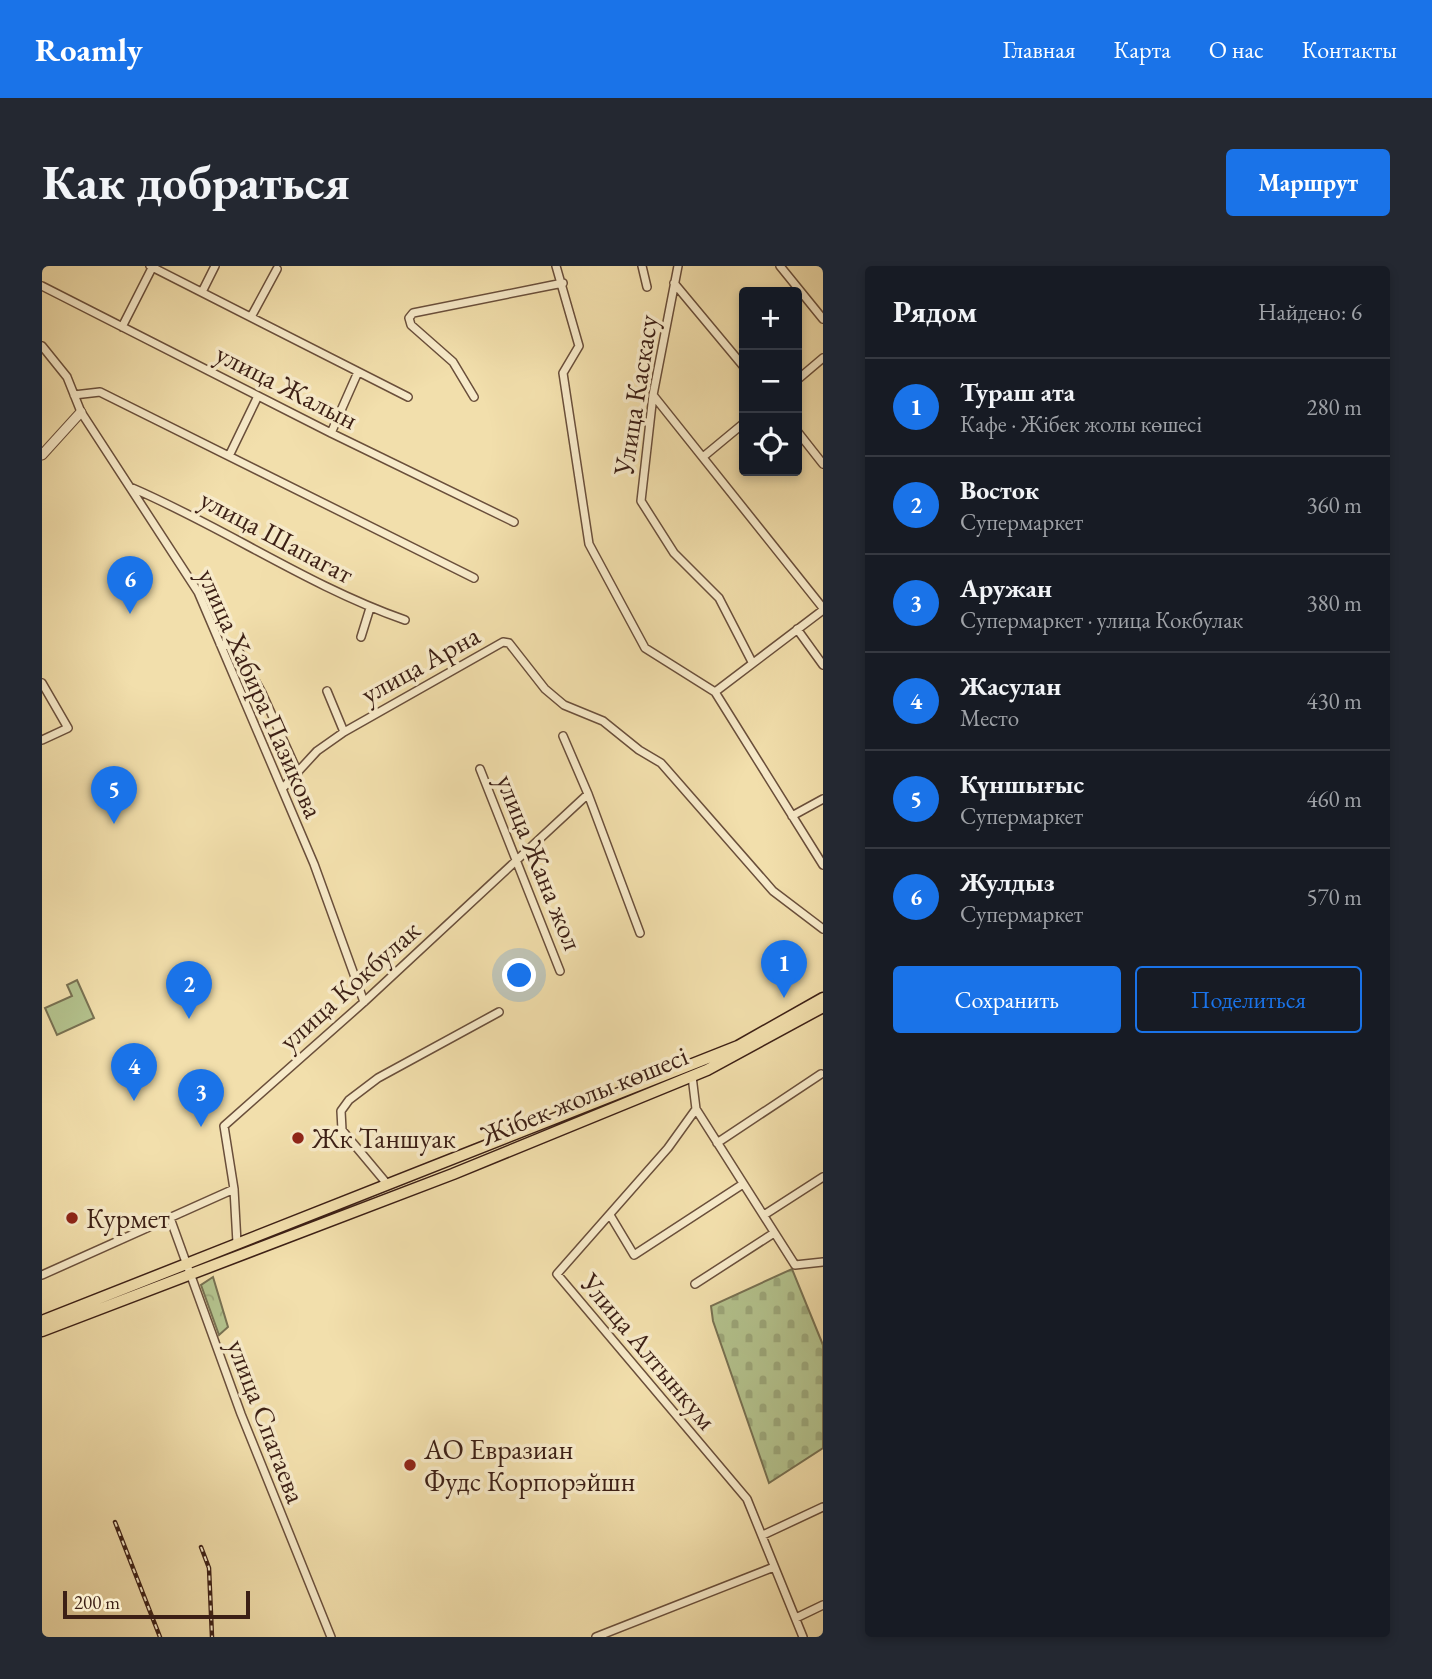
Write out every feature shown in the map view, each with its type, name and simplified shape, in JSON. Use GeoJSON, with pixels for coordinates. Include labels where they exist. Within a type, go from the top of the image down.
{"type":"FeatureCollection","features":[{"type":"Feature","properties":{"kind":"main road","name":"Жібек жолы көшесі"},"geometry":{"type":"LineString","coordinates":[[42,1331],[187,1268],[237,1243],[738,1046],[823,998]]}},
{"type":"Feature","properties":{"kind":"main road","name":"Жібек жолы көшесі"},"geometry":{"type":"LineString","coordinates":[[42,1321],[453,1174],[692,1076],[738,1055],[823,1007]]}},
{"type":"Feature","properties":{"kind":"street"},"geometry":{"type":"LineString","coordinates":[[122,327],[152,266],[408,397]]}},
{"type":"Feature","properties":{"kind":"street"},"geometry":{"type":"LineString","coordinates":[[202,292],[215,266]]}},
{"type":"Feature","properties":{"kind":"street"},"geometry":{"type":"LineString","coordinates":[[556,266],[579,346],[563,373],[589,544],[645,648],[715,692],[823,865]]}},
{"type":"Feature","properties":{"kind":"street"},"geometry":{"type":"LineString","coordinates":[[642,266],[647,287]]}},
{"type":"Feature","properties":{"kind":"street","name":"Улица Каскасу"},"geometry":{"type":"LineString","coordinates":[[678,266],[653,395],[641,500],[674,553],[719,598],[752,662]]}},
{"type":"Feature","properties":{"kind":"street"},"geometry":{"type":"LineString","coordinates":[[780,266],[823,319]]}},
{"type":"Feature","properties":{"kind":"street"},"geometry":{"type":"LineString","coordinates":[[251,317],[277,269]]}},
{"type":"Feature","properties":{"kind":"street"},"geometry":{"type":"LineString","coordinates":[[474,397],[453,362],[411,325],[409,318],[413,313],[562,283]]}},
{"type":"Feature","properties":{"kind":"street"},"geometry":{"type":"LineString","coordinates":[[674,283],[739,361]]}},
{"type":"Feature","properties":{"kind":"street","name":"улица Жалын"},"geometry":{"type":"LineString","coordinates":[[42,286],[331,433],[514,522]]}},
{"type":"Feature","properties":{"kind":"street","name":"улица Хабира Пазикова"},"geometry":{"type":"LineString","coordinates":[[42,346],[67,377],[81,412],[198,592],[318,876],[364,1002]]}},
{"type":"Feature","properties":{"kind":"street"},"geometry":{"type":"LineString","coordinates":[[802,376],[823,358]]}},
{"type":"Feature","properties":{"kind":"street"},"geometry":{"type":"LineString","coordinates":[[331,433],[358,372]]}},
{"type":"Feature","properties":{"kind":"street"},"geometry":{"type":"LineString","coordinates":[[74,395],[100,392],[474,578]]}},
{"type":"Feature","properties":{"kind":"street"},"geometry":{"type":"LineString","coordinates":[[653,395],[823,609],[715,692]]}},
{"type":"Feature","properties":{"kind":"street"},"geometry":{"type":"LineString","coordinates":[[229,456],[258,396]]}},
{"type":"Feature","properties":{"kind":"street"},"geometry":{"type":"LineString","coordinates":[[42,455],[81,412]]}},
{"type":"Feature","properties":{"kind":"street"},"geometry":{"type":"LineString","coordinates":[[703,457],[739,427]]}},
{"type":"Feature","properties":{"kind":"street"},"geometry":{"type":"LineString","coordinates":[[802,437],[823,464]]}},
{"type":"Feature","properties":{"kind":"street","name":"улица Шапагат"},"geometry":{"type":"LineString","coordinates":[[130,487],[174,506],[261,554],[370,608],[405,620]]}},
{"type":"Feature","properties":{"kind":"street"},"geometry":{"type":"LineString","coordinates":[[361,637],[370,608]]}},
{"type":"Feature","properties":{"kind":"street"},"geometry":{"type":"LineString","coordinates":[[797,629],[823,665]]}},
{"type":"Feature","properties":{"kind":"street","name":"улица Арна"},"geometry":{"type":"LineString","coordinates":[[282,789],[317,751],[344,732],[503,642],[509,643],[545,689],[564,705],[603,721],[639,750],[661,763],[773,891],[823,929]]}},
{"type":"Feature","properties":{"kind":"street"},"geometry":{"type":"LineString","coordinates":[[220,644],[236,646],[262,693],[298,773]]}},
{"type":"Feature","properties":{"kind":"street"},"geometry":{"type":"LineString","coordinates":[[42,683],[68,727],[42,740]]}},
{"type":"Feature","properties":{"kind":"street"},"geometry":{"type":"LineString","coordinates":[[327,691],[344,732]]}},
{"type":"Feature","properties":{"kind":"street"},"geometry":{"type":"LineString","coordinates":[[562,736],[588,794],[640,933]]}},
{"type":"Feature","properties":{"kind":"street","name":"улица Жана жол"},"geometry":{"type":"LineString","coordinates":[[480,769],[560,971]]}},
{"type":"Feature","properties":{"kind":"street","name":"улица Кокбулак"},"geometry":{"type":"LineString","coordinates":[[237,1243],[234,1189],[224,1126],[364,1002],[588,794]]}},
{"type":"Feature","properties":{"kind":"street"},"geometry":{"type":"LineString","coordinates":[[792,816],[823,799]]}},
{"type":"Feature","properties":{"kind":"street"},"geometry":{"type":"LineString","coordinates":[[388,1185],[342,1130],[341,1111],[349,1100],[378,1078],[499,1012]]}},
{"type":"Feature","properties":{"kind":"street"},"geometry":{"type":"LineString","coordinates":[[717,1143],[821,1074]]}},
{"type":"Feature","properties":{"kind":"street"},"geometry":{"type":"LineString","coordinates":[[692,1076],[696,1109],[795,1265],[823,1262]]}},
{"type":"Feature","properties":{"kind":"street","name":"Улица Алтынкум"},"geometry":{"type":"LineString","coordinates":[[696,1109],[668,1148],[557,1274],[747,1499],[803,1637]]}},
{"type":"Feature","properties":{"kind":"street"},"geometry":{"type":"LineString","coordinates":[[764,1215],[823,1177]]}},
{"type":"Feature","properties":{"kind":"street"},"geometry":{"type":"LineString","coordinates":[[610,1215],[634,1255],[743,1184]]}},
{"type":"Feature","properties":{"kind":"street"},"geometry":{"type":"LineString","coordinates":[[42,1275],[234,1189]]}},
{"type":"Feature","properties":{"kind":"street","name":"улица Спатаева"},"geometry":{"type":"LineString","coordinates":[[170,1218],[241,1414],[331,1637]]}},
{"type":"Feature","properties":{"kind":"street"},"geometry":{"type":"LineString","coordinates":[[695,1284],[774,1233]]}},
{"type":"Feature","properties":{"kind":"street"},"geometry":{"type":"LineString","coordinates":[[763,1535],[823,1507]]}},
{"type":"Feature","properties":{"kind":"street"},"geometry":{"type":"LineString","coordinates":[[596,1637],[774,1567]]}},
{"type":"Feature","properties":{"kind":"street"},"geometry":{"type":"LineString","coordinates":[[796,1618],[823,1605]]}},
{"type":"Feature","properties":{"kind":"green space"},"geometry":{"type":"Polygon","coordinates":[[[77,980],[94,1018],[57,1035],[45,1008],[72,996],[67,985],[77,980]]]}},
{"type":"Feature","properties":{"kind":"green space"},"geometry":{"type":"Polygon","coordinates":[[[792,1269],[823,1345],[823,1448],[769,1483],[713,1321],[711,1306],[792,1269]]]}},
{"type":"Feature","properties":{"kind":"green space"},"geometry":{"type":"Polygon","coordinates":[[[213,1277],[228,1327],[219,1335],[201,1285],[213,1277]]]}},
{"type":"Feature","properties":{"kind":"railway"},"geometry":{"type":"LineString","coordinates":[[115,1522],[160,1637]]}},
{"type":"Feature","properties":{"kind":"railway"},"geometry":{"type":"LineString","coordinates":[[201,1547],[209,1568],[212,1637]]}},
{"type":"Feature","properties":{"kind":"place","name":"Жулдыз"},"geometry":{"type":"Point","coordinates":[130,614]}},
{"type":"Feature","properties":{"kind":"place","name":"Күншығыс"},"geometry":{"type":"Point","coordinates":[114,824]}},
{"type":"Feature","properties":{"kind":"place","name":"Тураш ата"},"geometry":{"type":"Point","coordinates":[784,998]}},
{"type":"Feature","properties":{"kind":"place","name":"Восток"},"geometry":{"type":"Point","coordinates":[189,1019]}},
{"type":"Feature","properties":{"kind":"place","name":"Жасулан"},"geometry":{"type":"Point","coordinates":[134,1101]}},
{"type":"Feature","properties":{"kind":"place","name":"Аружан"},"geometry":{"type":"Point","coordinates":[201,1127]}},
{"type":"Feature","properties":{"kind":"place","name":"Жк Таншуак"},"geometry":{"type":"Point","coordinates":[298,1138]}},
{"type":"Feature","properties":{"kind":"place","name":"Курмет"},"geometry":{"type":"Point","coordinates":[72,1218]}},
{"type":"Feature","properties":{"kind":"place","name":"АО Евразиан Фудс Корпорэйшн"},"geometry":{"type":"Point","coordinates":[410,1465]}}]}
